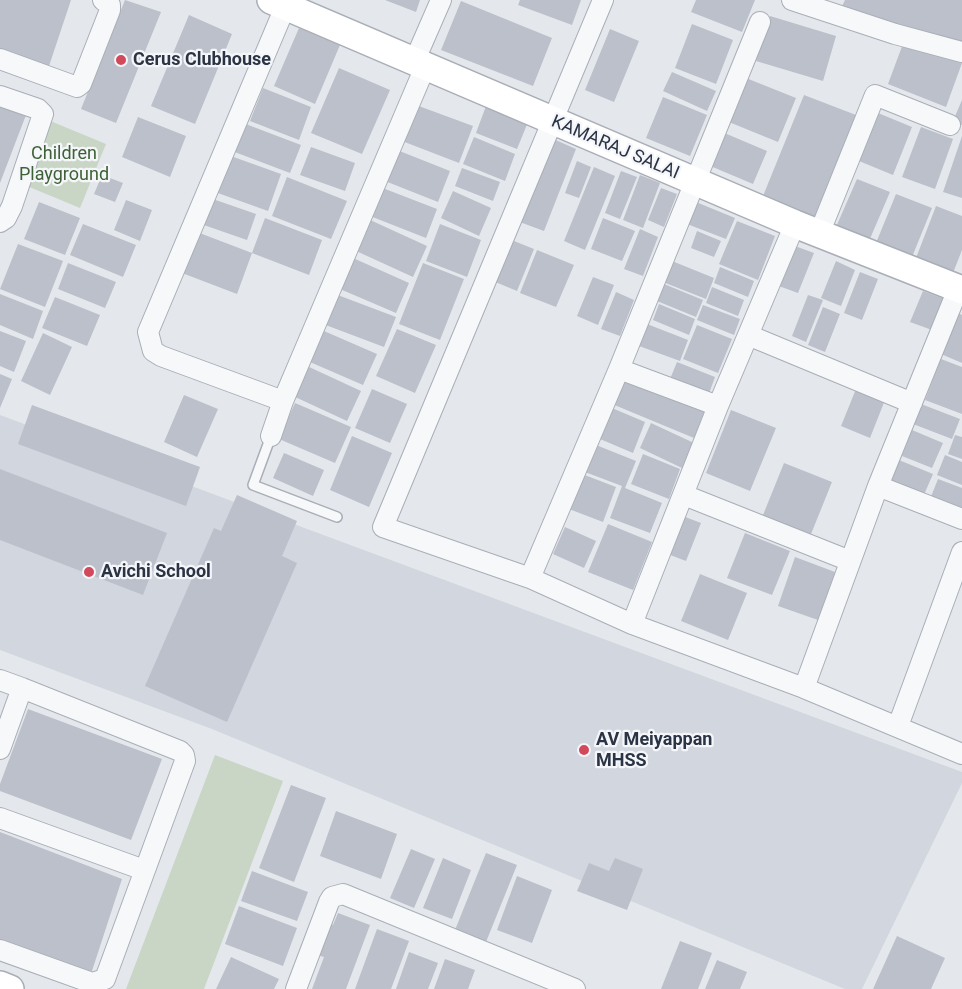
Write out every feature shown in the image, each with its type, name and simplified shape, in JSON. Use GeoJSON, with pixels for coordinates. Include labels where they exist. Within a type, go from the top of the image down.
{"type":"FeatureCollection","features":[{"type":"Feature","properties":{"kind":"street"},"geometry":{"type":"LineString","coordinates":[[0,59],[77,87],[81,84],[110,10],[110,4],[104,0]]}},
{"type":"Feature","properties":{"kind":"street"},"geometry":{"type":"LineString","coordinates":[[271,436],[283,401],[420,64],[441,0]]}},
{"type":"Feature","properties":{"kind":"street"},"geometry":{"type":"LineString","coordinates":[[603,0],[383,527],[530,578],[632,624],[804,688],[962,754]]}},
{"type":"Feature","properties":{"kind":"street"},"geometry":{"type":"LineString","coordinates":[[792,0],[895,34],[962,52]]}},
{"type":"Feature","properties":{"kind":"street"},"geometry":{"type":"LineString","coordinates":[[282,2],[148,332],[153,351],[161,356],[283,401]]}},
{"type":"Feature","properties":{"kind":"street","name":"KAMARAJ SALAI"},"geometry":{"type":"LineString","coordinates":[[282,2],[420,64],[696,182],[960,290]]}},
{"type":"Feature","properties":{"kind":"street"},"geometry":{"type":"LineString","coordinates":[[530,578],[619,369],[760,22]]}},
{"type":"Feature","properties":{"kind":"street"},"geometry":{"type":"LineString","coordinates":[[632,624],[748,335],[807,229],[875,95],[950,125]]}},
{"type":"Feature","properties":{"kind":"street"},"geometry":{"type":"LineString","coordinates":[[0,96],[38,109],[43,114],[12,206],[6,219],[0,222]]}},
{"type":"Feature","properties":{"kind":"street"},"geometry":{"type":"LineString","coordinates":[[804,688],[878,486],[960,290]]}},
{"type":"Feature","properties":{"kind":"street"},"geometry":{"type":"LineString","coordinates":[[748,335],[912,403]]}},
{"type":"Feature","properties":{"kind":"street"},"geometry":{"type":"LineString","coordinates":[[619,369],[718,406]]}},
{"type":"Feature","properties":{"kind":"street"},"geometry":{"type":"LineString","coordinates":[[878,486],[962,519]]}},
{"type":"Feature","properties":{"kind":"street"},"geometry":{"type":"LineString","coordinates":[[684,495],[850,561]]}},
{"type":"Feature","properties":{"kind":"street"},"geometry":{"type":"LineString","coordinates":[[898,726],[962,552]]}},
{"type":"Feature","properties":{"kind":"street"},"geometry":{"type":"LineString","coordinates":[[0,680],[184,755],[185,761],[107,974],[100,982],[92,983],[0,950]]}},
{"type":"Feature","properties":{"kind":"street"},"geometry":{"type":"LineString","coordinates":[[0,749],[22,688]]}},
{"type":"Feature","properties":{"kind":"street"},"geometry":{"type":"LineString","coordinates":[[0,818],[144,870]]}},
{"type":"Feature","properties":{"kind":"street"},"geometry":{"type":"LineString","coordinates":[[296,989],[328,902],[332,897],[342,894],[575,989]]}},
{"type":"Feature","properties":{"kind":"street"},"geometry":{"type":"LineString","coordinates":[[0,985],[10,989]]}},
{"type":"Feature","properties":{"kind":"lane"},"geometry":{"type":"LineString","coordinates":[[271,436],[253,484],[337,517]]}},
{"type":"Feature","properties":{"kind":"shaded area","name":"AV Meiyappan MHSS"},"geometry":{"type":"Polygon","coordinates":[[[0,415],[962,772],[962,783],[862,989],[845,989],[212,729],[0,650],[0,415]]]}},
{"type":"Feature","properties":{"kind":"green space","name":"Children Playground"},"geometry":{"type":"Polygon","coordinates":[[[48,120],[106,144],[80,208],[22,184],[48,120]]]}},
{"type":"Feature","properties":{"kind":"green space"},"geometry":{"type":"Polygon","coordinates":[[[215,755],[283,781],[204,989],[126,989],[215,755]]]}},
{"type":"Feature","properties":{"kind":"building"},"geometry":{"type":"Polygon","coordinates":[[[0,0],[71,0],[48,69],[0,53],[0,0]]]}},
{"type":"Feature","properties":{"kind":"building","name":"Cerus Clubhouse"},"geometry":{"type":"Polygon","coordinates":[[[125,0],[161,12],[116,123],[81,109],[125,0]]]}},
{"type":"Feature","properties":{"kind":"building"},"geometry":{"type":"Polygon","coordinates":[[[385,0],[420,0],[416,12],[385,0]]]}},
{"type":"Feature","properties":{"kind":"building"},"geometry":{"type":"Polygon","coordinates":[[[520,0],[581,0],[572,25],[518,5],[520,0]]]}},
{"type":"Feature","properties":{"kind":"building"},"geometry":{"type":"Polygon","coordinates":[[[696,0],[755,0],[742,32],[691,12],[696,0]]]}},
{"type":"Feature","properties":{"kind":"building"},"geometry":{"type":"Polygon","coordinates":[[[845,0],[962,0],[962,48],[842,6],[845,0]]]}},
{"type":"Feature","properties":{"kind":"building"},"geometry":{"type":"Polygon","coordinates":[[[461,1],[552,38],[533,86],[441,50],[461,1]]]}},
{"type":"Feature","properties":{"kind":"building"},"geometry":{"type":"Polygon","coordinates":[[[189,15],[232,34],[195,124],[151,106],[189,15]]]}},
{"type":"Feature","properties":{"kind":"building"},"geometry":{"type":"Polygon","coordinates":[[[770,16],[836,36],[823,81],[756,61],[770,16]]]}},
{"type":"Feature","properties":{"kind":"building"},"geometry":{"type":"Polygon","coordinates":[[[692,24],[733,40],[716,84],[675,68],[692,24]]]}},
{"type":"Feature","properties":{"kind":"building"},"geometry":{"type":"Polygon","coordinates":[[[299,28],[340,45],[315,104],[274,86],[299,28]]]}},
{"type":"Feature","properties":{"kind":"building"},"geometry":{"type":"Polygon","coordinates":[[[610,29],[639,41],[614,102],[585,90],[610,29]]]}},
{"type":"Feature","properties":{"kind":"building"},"geometry":{"type":"Polygon","coordinates":[[[904,41],[962,63],[946,107],[888,84],[904,41]]]}},
{"type":"Feature","properties":{"kind":"building"},"geometry":{"type":"Polygon","coordinates":[[[339,68],[390,90],[362,154],[311,133],[339,68]]]}},
{"type":"Feature","properties":{"kind":"building"},"geometry":{"type":"Polygon","coordinates":[[[672,72],[716,91],[707,111],[663,91],[672,72]]]}},
{"type":"Feature","properties":{"kind":"building"},"geometry":{"type":"Polygon","coordinates":[[[741,76],[796,98],[778,142],[724,120],[741,76]]]}},
{"type":"Feature","properties":{"kind":"building"},"geometry":{"type":"Polygon","coordinates":[[[263,88],[311,107],[299,140],[250,121],[263,88]]]}},
{"type":"Feature","properties":{"kind":"building"},"geometry":{"type":"Polygon","coordinates":[[[804,95],[856,115],[815,217],[763,196],[804,95]]]}},
{"type":"Feature","properties":{"kind":"building"},"geometry":{"type":"Polygon","coordinates":[[[663,97],[707,115],[690,156],[646,138],[663,97]]]}},
{"type":"Feature","properties":{"kind":"building"},"geometry":{"type":"Polygon","coordinates":[[[962,100],[962,125],[953,121],[962,100]]]}},
{"type":"Feature","properties":{"kind":"building"},"geometry":{"type":"Polygon","coordinates":[[[0,105],[26,115],[0,183],[0,105]]]}},
{"type":"Feature","properties":{"kind":"building"},"geometry":{"type":"Polygon","coordinates":[[[416,105],[473,126],[459,163],[402,141],[416,105]]]}},
{"type":"Feature","properties":{"kind":"building"},"geometry":{"type":"Polygon","coordinates":[[[486,106],[528,122],[517,149],[476,133],[486,106]]]}},
{"type":"Feature","properties":{"kind":"building"},"geometry":{"type":"Polygon","coordinates":[[[878,113],[912,127],[893,175],[859,161],[878,113]]]}},
{"type":"Feature","properties":{"kind":"building"},"geometry":{"type":"Polygon","coordinates":[[[138,117],[186,136],[170,177],[122,157],[138,117]]]}},
{"type":"Feature","properties":{"kind":"building"},"geometry":{"type":"Polygon","coordinates":[[[243,123],[301,145],[290,173],[232,151],[243,123]]]}},
{"type":"Feature","properties":{"kind":"building"},"geometry":{"type":"Polygon","coordinates":[[[921,127],[953,139],[935,189],[902,177],[921,127]]]}},
{"type":"Feature","properties":{"kind":"building"},"geometry":{"type":"Polygon","coordinates":[[[722,132],[767,151],[753,184],[708,165],[722,132]]]}},
{"type":"Feature","properties":{"kind":"building"},"geometry":{"type":"Polygon","coordinates":[[[962,136],[962,198],[943,192],[962,136]]]}},
{"type":"Feature","properties":{"kind":"building"},"geometry":{"type":"Polygon","coordinates":[[[474,137],[515,154],[505,181],[463,164],[474,137]]]}},
{"type":"Feature","properties":{"kind":"building"},"geometry":{"type":"Polygon","coordinates":[[[551,138],[576,149],[544,231],[517,221],[551,138]]]}},
{"type":"Feature","properties":{"kind":"building"},"geometry":{"type":"Polygon","coordinates":[[[311,147],[355,163],[345,191],[300,175],[311,147]]]}},
{"type":"Feature","properties":{"kind":"building"},"geometry":{"type":"Polygon","coordinates":[[[397,150],[450,171],[438,202],[385,181],[397,150]]]}},
{"type":"Feature","properties":{"kind":"building"},"geometry":{"type":"Polygon","coordinates":[[[228,155],[281,174],[268,211],[215,192],[228,155]]]}},
{"type":"Feature","properties":{"kind":"building"},"geometry":{"type":"Polygon","coordinates":[[[577,161],[591,167],[579,198],[565,193],[577,161]]]}},
{"type":"Feature","properties":{"kind":"building"},"geometry":{"type":"Polygon","coordinates":[[[594,167],[615,176],[585,250],[564,241],[594,167]]]}},
{"type":"Feature","properties":{"kind":"building"},"geometry":{"type":"Polygon","coordinates":[[[462,168],[500,182],[493,201],[455,186],[462,168]]]}},
{"type":"Feature","properties":{"kind":"building"},"geometry":{"type":"Polygon","coordinates":[[[621,171],[637,177],[620,219],[605,213],[621,171]]]}},
{"type":"Feature","properties":{"kind":"building"},"geometry":{"type":"Polygon","coordinates":[[[102,175],[123,183],[115,202],[94,194],[102,175]]]}},
{"type":"Feature","properties":{"kind":"building"},"geometry":{"type":"Polygon","coordinates":[[[640,175],[660,183],[643,228],[623,220],[640,175]]]}},
{"type":"Feature","properties":{"kind":"building"},"geometry":{"type":"Polygon","coordinates":[[[287,177],[347,201],[331,239],[272,216],[287,177]]]}},
{"type":"Feature","properties":{"kind":"building"},"geometry":{"type":"Polygon","coordinates":[[[857,179],[890,192],[869,241],[836,227],[857,179]]]}},
{"type":"Feature","properties":{"kind":"building"},"geometry":{"type":"Polygon","coordinates":[[[380,187],[437,209],[426,238],[370,216],[380,187]]]}},
{"type":"Feature","properties":{"kind":"building"},"geometry":{"type":"Polygon","coordinates":[[[661,188],[677,194],[664,227],[648,220],[661,188]]]}},
{"type":"Feature","properties":{"kind":"building"},"geometry":{"type":"Polygon","coordinates":[[[453,191],[491,208],[479,236],[441,218],[453,191]]]}},
{"type":"Feature","properties":{"kind":"building"},"geometry":{"type":"Polygon","coordinates":[[[896,194],[932,208],[912,257],[876,243],[896,194]]]}},
{"type":"Feature","properties":{"kind":"building"},"geometry":{"type":"Polygon","coordinates":[[[207,197],[256,214],[247,240],[198,223],[207,197]]]}},
{"type":"Feature","properties":{"kind":"building"},"geometry":{"type":"Polygon","coordinates":[[[126,200],[152,210],[140,241],[114,230],[126,200]]]}},
{"type":"Feature","properties":{"kind":"building"},"geometry":{"type":"Polygon","coordinates":[[[39,202],[80,218],[65,255],[24,239],[39,202]]]}},
{"type":"Feature","properties":{"kind":"building"},"geometry":{"type":"Polygon","coordinates":[[[696,202],[735,218],[726,239],[687,224],[696,202]]]}},
{"type":"Feature","properties":{"kind":"building"},"geometry":{"type":"Polygon","coordinates":[[[936,206],[962,216],[962,250],[953,273],[916,258],[936,206]]]}},
{"type":"Feature","properties":{"kind":"building"},"geometry":{"type":"Polygon","coordinates":[[[265,218],[322,240],[309,275],[252,253],[265,218]]]}},
{"type":"Feature","properties":{"kind":"building"},"geometry":{"type":"Polygon","coordinates":[[[603,218],[635,231],[622,261],[591,249],[603,218]]]}},
{"type":"Feature","properties":{"kind":"building"},"geometry":{"type":"Polygon","coordinates":[[[368,219],[427,246],[413,277],[354,250],[368,219]]]}},
{"type":"Feature","properties":{"kind":"building"},"geometry":{"type":"Polygon","coordinates":[[[737,221],[775,236],[758,280],[719,264],[737,221]]]}},
{"type":"Feature","properties":{"kind":"building"},"geometry":{"type":"Polygon","coordinates":[[[83,224],[136,245],[123,277],[70,255],[83,224]]]}},
{"type":"Feature","properties":{"kind":"building"},"geometry":{"type":"Polygon","coordinates":[[[440,224],[481,240],[467,277],[426,261],[440,224]]]}},
{"type":"Feature","properties":{"kind":"building"},"geometry":{"type":"Polygon","coordinates":[[[640,229],[658,237],[643,276],[624,269],[640,229]]]}},
{"type":"Feature","properties":{"kind":"building"},"geometry":{"type":"Polygon","coordinates":[[[697,231],[721,241],[714,257],[691,248],[697,231]]]}},
{"type":"Feature","properties":{"kind":"building"},"geometry":{"type":"Polygon","coordinates":[[[197,232],[252,253],[237,294],[182,273],[197,232]]]}},
{"type":"Feature","properties":{"kind":"building"},"geometry":{"type":"Polygon","coordinates":[[[509,239],[534,249],[517,291],[493,281],[509,239]]]}},
{"type":"Feature","properties":{"kind":"building"},"geometry":{"type":"Polygon","coordinates":[[[18,244],[63,261],[45,307],[0,289],[18,244]]]}},
{"type":"Feature","properties":{"kind":"building"},"geometry":{"type":"Polygon","coordinates":[[[792,245],[814,253],[798,293],[776,285],[792,245]]]}},
{"type":"Feature","properties":{"kind":"building"},"geometry":{"type":"Polygon","coordinates":[[[537,250],[574,265],[556,307],[520,293],[537,250]]]}},
{"type":"Feature","properties":{"kind":"building"},"geometry":{"type":"Polygon","coordinates":[[[353,258],[409,283],[396,313],[340,289],[353,258]]]}},
{"type":"Feature","properties":{"kind":"building"},"geometry":{"type":"Polygon","coordinates":[[[672,261],[714,278],[706,299],[663,282],[672,261]]]}},
{"type":"Feature","properties":{"kind":"building"},"geometry":{"type":"Polygon","coordinates":[[[836,261],[855,270],[841,306],[821,298],[836,261]]]}},
{"type":"Feature","properties":{"kind":"building"},"geometry":{"type":"Polygon","coordinates":[[[68,263],[116,282],[105,308],[58,289],[68,263]]]}},
{"type":"Feature","properties":{"kind":"building"},"geometry":{"type":"Polygon","coordinates":[[[423,263],[464,279],[440,340],[399,324],[423,263]]]}},
{"type":"Feature","properties":{"kind":"building"},"geometry":{"type":"Polygon","coordinates":[[[720,267],[754,281],[748,297],[714,283],[720,267]]]}},
{"type":"Feature","properties":{"kind":"building"},"geometry":{"type":"Polygon","coordinates":[[[860,272],[878,279],[862,320],[844,313],[860,272]]]}},
{"type":"Feature","properties":{"kind":"building"},"geometry":{"type":"Polygon","coordinates":[[[593,277],[614,285],[598,325],[577,316],[593,277]]]}},
{"type":"Feature","properties":{"kind":"building"},"geometry":{"type":"Polygon","coordinates":[[[664,284],[703,300],[696,317],[657,301],[664,284]]]}},
{"type":"Feature","properties":{"kind":"building"},"geometry":{"type":"Polygon","coordinates":[[[712,287],[744,300],[738,316],[706,303],[712,287]]]}},
{"type":"Feature","properties":{"kind":"building"},"geometry":{"type":"Polygon","coordinates":[[[923,291],[944,299],[932,330],[910,322],[923,291]]]}},
{"type":"Feature","properties":{"kind":"building"},"geometry":{"type":"Polygon","coordinates":[[[616,292],[634,300],[620,336],[601,329],[616,292]]]}},
{"type":"Feature","properties":{"kind":"building"},"geometry":{"type":"Polygon","coordinates":[[[0,294],[43,311],[33,339],[0,325],[0,294]]]}},
{"type":"Feature","properties":{"kind":"building"},"geometry":{"type":"Polygon","coordinates":[[[335,294],[396,317],[384,347],[323,324],[335,294]]]}},
{"type":"Feature","properties":{"kind":"building"},"geometry":{"type":"Polygon","coordinates":[[[808,295],[823,300],[806,342],[792,336],[808,295]]]}},
{"type":"Feature","properties":{"kind":"building"},"geometry":{"type":"Polygon","coordinates":[[[55,297],[100,315],[87,346],[42,328],[55,297]]]}},
{"type":"Feature","properties":{"kind":"building"},"geometry":{"type":"Polygon","coordinates":[[[659,304],[695,319],[689,335],[653,320],[659,304]]]}},
{"type":"Feature","properties":{"kind":"building"},"geometry":{"type":"Polygon","coordinates":[[[703,305],[740,319],[734,335],[697,320],[703,305]]]}},
{"type":"Feature","properties":{"kind":"building"},"geometry":{"type":"Polygon","coordinates":[[[823,307],[840,314],[825,352],[808,345],[823,307]]]}},
{"type":"Feature","properties":{"kind":"building"},"geometry":{"type":"Polygon","coordinates":[[[958,313],[962,315],[962,363],[941,354],[958,313]]]}},
{"type":"Feature","properties":{"kind":"building"},"geometry":{"type":"Polygon","coordinates":[[[647,324],[688,340],[680,361],[639,346],[647,324]]]}},
{"type":"Feature","properties":{"kind":"building"},"geometry":{"type":"Polygon","coordinates":[[[697,325],[732,339],[718,373],[683,359],[697,325]]]}},
{"type":"Feature","properties":{"kind":"building"},"geometry":{"type":"Polygon","coordinates":[[[317,328],[377,354],[363,385],[303,359],[317,328]]]}},
{"type":"Feature","properties":{"kind":"building"},"geometry":{"type":"Polygon","coordinates":[[[397,329],[436,345],[415,393],[376,376],[397,329]]]}},
{"type":"Feature","properties":{"kind":"building"},"geometry":{"type":"Polygon","coordinates":[[[0,331],[26,341],[14,372],[0,366],[0,331]]]}},
{"type":"Feature","properties":{"kind":"building"},"geometry":{"type":"Polygon","coordinates":[[[43,333],[72,347],[50,395],[21,381],[43,333]]]}},
{"type":"Feature","properties":{"kind":"building"},"geometry":{"type":"Polygon","coordinates":[[[941,359],[962,367],[962,414],[925,400],[941,359]]]}},
{"type":"Feature","properties":{"kind":"building"},"geometry":{"type":"Polygon","coordinates":[[[677,362],[715,377],[707,399],[668,384],[677,362]]]}},
{"type":"Feature","properties":{"kind":"building"},"geometry":{"type":"Polygon","coordinates":[[[307,366],[361,391],[347,421],[293,396],[307,366]]]}},
{"type":"Feature","properties":{"kind":"building"},"geometry":{"type":"Polygon","coordinates":[[[0,374],[12,379],[0,408],[0,374]]]}},
{"type":"Feature","properties":{"kind":"building"},"geometry":{"type":"Polygon","coordinates":[[[623,377],[705,410],[694,438],[612,404],[623,377]]]}},
{"type":"Feature","properties":{"kind":"building"},"geometry":{"type":"Polygon","coordinates":[[[372,389],[407,404],[390,443],[355,428],[372,389]]]}},
{"type":"Feature","properties":{"kind":"building"},"geometry":{"type":"Polygon","coordinates":[[[856,389],[885,400],[870,438],[841,426],[856,389]]]}},
{"type":"Feature","properties":{"kind":"building"},"geometry":{"type":"Polygon","coordinates":[[[184,395],[218,409],[197,457],[164,442],[184,395]]]}},
{"type":"Feature","properties":{"kind":"building"},"geometry":{"type":"Polygon","coordinates":[[[295,403],[351,427],[335,463],[279,439],[295,403]]]}},
{"type":"Feature","properties":{"kind":"building"},"geometry":{"type":"Polygon","coordinates":[[[921,404],[960,419],[952,439],[913,424],[921,404]]]}},
{"type":"Feature","properties":{"kind":"building"},"geometry":{"type":"Polygon","coordinates":[[[32,405],[200,467],[186,506],[18,444],[32,405]]]}},
{"type":"Feature","properties":{"kind":"building"},"geometry":{"type":"Polygon","coordinates":[[[612,408],[645,422],[633,453],[600,439],[612,408]]]}},
{"type":"Feature","properties":{"kind":"building"},"geometry":{"type":"Polygon","coordinates":[[[731,410],[776,428],[750,491],[706,473],[731,410]]]}},
{"type":"Feature","properties":{"kind":"building"},"geometry":{"type":"Polygon","coordinates":[[[651,423],[694,443],[682,468],[640,448],[651,423]]]}},
{"type":"Feature","properties":{"kind":"building"},"geometry":{"type":"Polygon","coordinates":[[[912,430],[943,443],[932,468],[902,456],[912,430]]]}},
{"type":"Feature","properties":{"kind":"building"},"geometry":{"type":"Polygon","coordinates":[[[955,435],[962,437],[962,459],[948,454],[955,435]]]}},
{"type":"Feature","properties":{"kind":"building"},"geometry":{"type":"Polygon","coordinates":[[[352,436],[392,453],[369,507],[330,490],[352,436]]]}},
{"type":"Feature","properties":{"kind":"building"},"geometry":{"type":"Polygon","coordinates":[[[596,445],[636,461],[625,488],[662,503],[650,533],[610,518],[622,486],[585,472],[596,445]]]}},
{"type":"Feature","properties":{"kind":"building"},"geometry":{"type":"Polygon","coordinates":[[[284,453],[324,470],[313,496],[273,478],[284,453]]]}},
{"type":"Feature","properties":{"kind":"building"},"geometry":{"type":"Polygon","coordinates":[[[643,454],[680,469],[669,499],[631,484],[643,454]]]}},
{"type":"Feature","properties":{"kind":"building"},"geometry":{"type":"Polygon","coordinates":[[[945,455],[962,462],[962,485],[937,475],[945,455]]]}},
{"type":"Feature","properties":{"kind":"building"},"geometry":{"type":"Polygon","coordinates":[[[894,458],[933,474],[923,497],[885,481],[894,458]]]}},
{"type":"Feature","properties":{"kind":"building"},"geometry":{"type":"Polygon","coordinates":[[[784,463],[832,482],[809,539],[761,520],[784,463]]]}},
{"type":"Feature","properties":{"kind":"building"},"geometry":{"type":"Polygon","coordinates":[[[0,469],[167,533],[143,595],[0,540],[0,469]]]}},
{"type":"Feature","properties":{"kind":"building"},"geometry":{"type":"Polygon","coordinates":[[[582,474],[616,487],[603,522],[569,509],[582,474]]]}},
{"type":"Feature","properties":{"kind":"building"},"geometry":{"type":"Polygon","coordinates":[[[938,479],[962,488],[962,512],[930,499],[938,479]]]}},
{"type":"Feature","properties":{"kind":"building"},"geometry":{"type":"Polygon","coordinates":[[[237,495],[297,521],[282,556],[297,563],[227,722],[145,686],[214,528],[221,531],[237,495]]]}},
{"type":"Feature","properties":{"kind":"building"},"geometry":{"type":"Polygon","coordinates":[[[680,515],[701,523],[686,561],[665,553],[680,515]]]}},
{"type":"Feature","properties":{"kind":"building"},"geometry":{"type":"Polygon","coordinates":[[[608,524],[652,542],[633,590],[588,572],[608,524]]]}},
{"type":"Feature","properties":{"kind":"building"},"geometry":{"type":"Polygon","coordinates":[[[565,527],[596,541],[584,568],[553,554],[565,527]]]}},
{"type":"Feature","properties":{"kind":"building"},"geometry":{"type":"Polygon","coordinates":[[[745,533],[790,551],[772,595],[727,578],[745,533]]]}},
{"type":"Feature","properties":{"kind":"building"},"geometry":{"type":"Polygon","coordinates":[[[795,557],[835,572],[818,620],[778,606],[795,557]]]}},
{"type":"Feature","properties":{"kind":"building"},"geometry":{"type":"Polygon","coordinates":[[[700,574],[747,593],[728,640],[681,621],[700,574]]]}},
{"type":"Feature","properties":{"kind":"building"},"geometry":{"type":"Polygon","coordinates":[[[28,709],[162,759],[131,840],[0,791],[0,784],[28,709]]]}},
{"type":"Feature","properties":{"kind":"building"},"geometry":{"type":"Polygon","coordinates":[[[291,785],[326,798],[294,882],[259,868],[291,785]]]}},
{"type":"Feature","properties":{"kind":"building"},"geometry":{"type":"Polygon","coordinates":[[[336,811],[397,834],[381,879],[320,856],[336,811]]]}},
{"type":"Feature","properties":{"kind":"building"},"geometry":{"type":"Polygon","coordinates":[[[0,832],[122,879],[90,977],[0,942],[0,832]]]}},
{"type":"Feature","properties":{"kind":"building"},"geometry":{"type":"Polygon","coordinates":[[[411,849],[435,859],[414,908],[390,898],[411,849]]]}},
{"type":"Feature","properties":{"kind":"building"},"geometry":{"type":"Polygon","coordinates":[[[486,853],[517,865],[486,942],[455,930],[486,853]]]}},
{"type":"Feature","properties":{"kind":"building"},"geometry":{"type":"Polygon","coordinates":[[[443,858],[471,870],[452,919],[423,908],[443,858]]]}},
{"type":"Feature","properties":{"kind":"building"},"geometry":{"type":"Polygon","coordinates":[[[615,858],[643,869],[627,910],[577,891],[589,863],[609,871],[615,858]]]}},
{"type":"Feature","properties":{"kind":"building"},"geometry":{"type":"Polygon","coordinates":[[[252,871],[308,892],[297,921],[241,901],[252,871]]]}},
{"type":"Feature","properties":{"kind":"building"},"geometry":{"type":"Polygon","coordinates":[[[517,876],[552,890],[532,943],[497,930],[517,876]]]}},
{"type":"Feature","properties":{"kind":"building"},"geometry":{"type":"Polygon","coordinates":[[[239,906],[297,928],[283,966],[225,944],[239,906]]]}},
{"type":"Feature","properties":{"kind":"building"},"geometry":{"type":"Polygon","coordinates":[[[338,913],[370,925],[346,989],[312,989],[324,957],[317,955],[329,923],[333,925],[338,913]]]}},
{"type":"Feature","properties":{"kind":"building"},"geometry":{"type":"Polygon","coordinates":[[[377,929],[409,941],[391,989],[355,989],[377,929]]]}},
{"type":"Feature","properties":{"kind":"building"},"geometry":{"type":"Polygon","coordinates":[[[897,936],[945,958],[931,989],[873,989],[897,936]]]}},
{"type":"Feature","properties":{"kind":"building"},"geometry":{"type":"Polygon","coordinates":[[[680,941],[712,953],[698,989],[661,989],[680,941]]]}},
{"type":"Feature","properties":{"kind":"building"},"geometry":{"type":"Polygon","coordinates":[[[409,952],[438,963],[428,989],[396,989],[409,952]]]}},
{"type":"Feature","properties":{"kind":"building"},"geometry":{"type":"Polygon","coordinates":[[[231,957],[279,979],[274,989],[216,989],[231,957]]]}},
{"type":"Feature","properties":{"kind":"building"},"geometry":{"type":"Polygon","coordinates":[[[445,959],[475,970],[468,989],[434,989],[445,959]]]}},
{"type":"Feature","properties":{"kind":"building"},"geometry":{"type":"Polygon","coordinates":[[[717,960],[747,972],[740,989],[705,989],[717,960]]]}},
{"type":"Feature","properties":{"kind":"place","name":"Cerus Clubhouse"},"geometry":{"type":"Point","coordinates":[121,60]}},
{"type":"Feature","properties":{"kind":"place","name":"Avichi School"},"geometry":{"type":"Point","coordinates":[89,572]}},
{"type":"Feature","properties":{"kind":"place","name":"AV Meiyappan MHSS"},"geometry":{"type":"Point","coordinates":[584,750]}}]}
